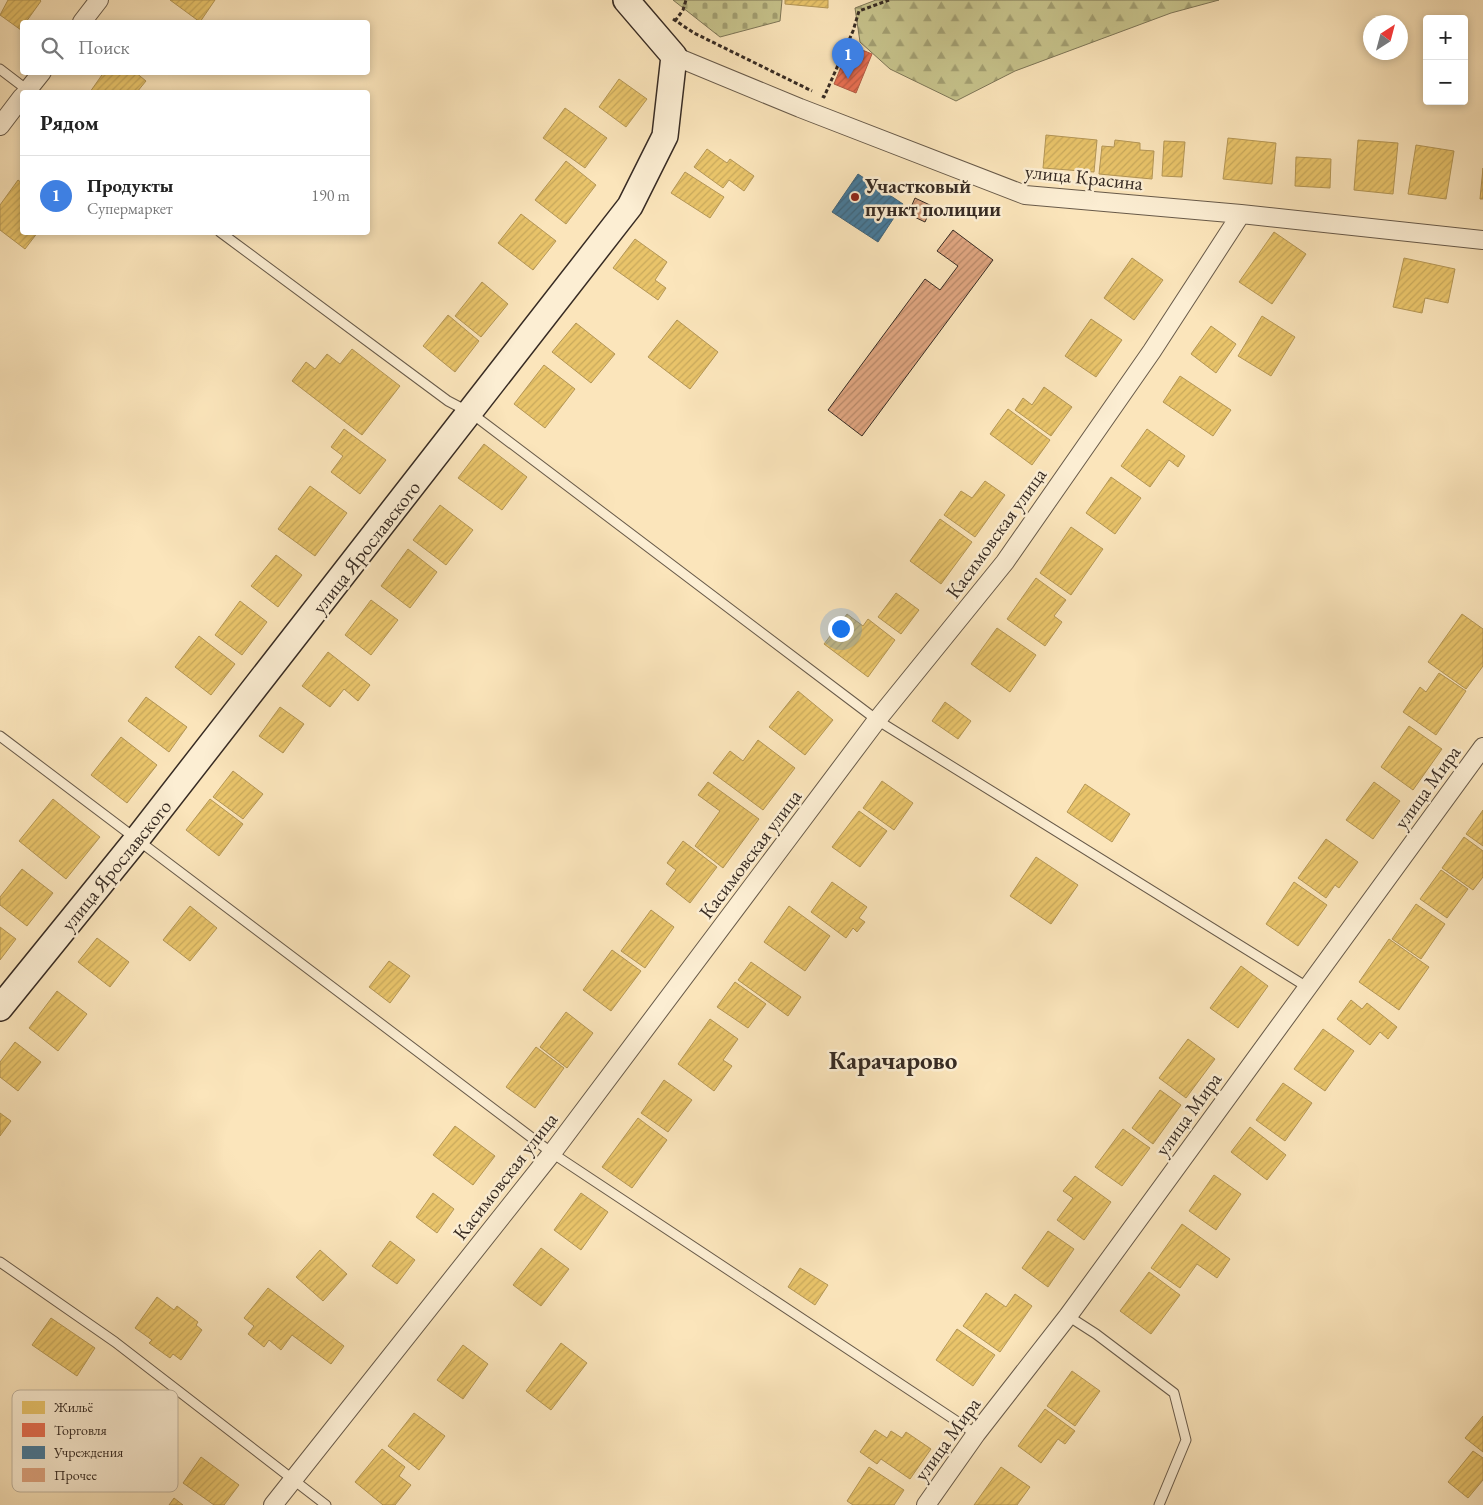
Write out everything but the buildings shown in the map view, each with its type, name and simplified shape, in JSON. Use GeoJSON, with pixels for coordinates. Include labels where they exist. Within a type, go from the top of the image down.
{"type":"FeatureCollection","features":[{"type":"Feature","properties":{"kind":"street"},"geometry":{"type":"LineString","coordinates":[[84,20],[100,0]]}},
{"type":"Feature","properties":{"kind":"street"},"geometry":{"type":"LineString","coordinates":[[626,0],[674,56]]}},
{"type":"Feature","properties":{"kind":"street","name":"улица Красина"},"geometry":{"type":"LineString","coordinates":[[674,56],[809,112],[1025,195],[1242,214],[1483,240]]}},
{"type":"Feature","properties":{"kind":"street","name":"улица Ярославского"},"geometry":{"type":"LineString","coordinates":[[0,1008],[137,840],[471,414],[630,206],[665,136],[674,56]]}},
{"type":"Feature","properties":{"kind":"street"},"geometry":{"type":"LineString","coordinates":[[29,90],[40,75]]}},
{"type":"Feature","properties":{"kind":"street"},"geometry":{"type":"LineString","coordinates":[[0,126],[20,102]]}},
{"type":"Feature","properties":{"kind":"street","name":"Касимовская улица"},"geometry":{"type":"LineString","coordinates":[[272,1505],[552,1153],[877,720],[1005,562],[1152,351],[1242,214]]}},
{"type":"Feature","properties":{"kind":"street","name":"улица Мира"},"geometry":{"type":"LineString","coordinates":[[926,1505],[976,1434],[1068,1316],[1483,747]]}},
{"type":"Feature","properties":{"kind":"lane"},"geometry":{"type":"LineString","coordinates":[[0,70],[23,90]]}},
{"type":"Feature","properties":{"kind":"lane"},"geometry":{"type":"LineString","coordinates":[[224,235],[448,401],[471,414],[877,720],[1307,987]]}},
{"type":"Feature","properties":{"kind":"lane"},"geometry":{"type":"LineString","coordinates":[[0,736],[552,1153],[976,1434]]}},
{"type":"Feature","properties":{"kind":"lane"},"geometry":{"type":"LineString","coordinates":[[0,1262],[115,1342],[178,1390]]}},
{"type":"Feature","properties":{"kind":"lane"},"geometry":{"type":"LineString","coordinates":[[1068,1316],[1096,1334],[1174,1393],[1186,1440],[1159,1505]]}},
{"type":"Feature","properties":{"kind":"lane"},"geometry":{"type":"LineString","coordinates":[[178,1390],[326,1505]]}},
{"type":"Feature","properties":{"kind":"path"},"geometry":{"type":"LineString","coordinates":[[676,21],[683,10],[686,0]]}},
{"type":"Feature","properties":{"kind":"path"},"geometry":{"type":"LineString","coordinates":[[670,16],[694,33],[824,97],[853,31],[859,11],[889,0]]}},
{"type":"Feature","properties":{"kind":"green space"},"geometry":{"type":"Polygon","coordinates":[[[673,0],[782,0],[780,21],[720,37],[673,0]]]}},
{"type":"Feature","properties":{"kind":"green space"},"geometry":{"type":"Polygon","coordinates":[[[876,0],[1219,0],[1171,13],[1015,71],[956,101],[890,69],[860,42],[855,8],[876,0]]]}},
{"type":"Feature","properties":{"kind":"place","name":"Продукты"},"geometry":{"type":"Point","coordinates":[848,79]}},
{"type":"Feature","properties":{"kind":"place","name":"Участковый пункт полиции"},"geometry":{"type":"Point","coordinates":[855,197]}},
{"type":"Feature","properties":{"kind":"district","name":"Карачарово"},"geometry":{"type":"Point","coordinates":[893,1060]}}]}
